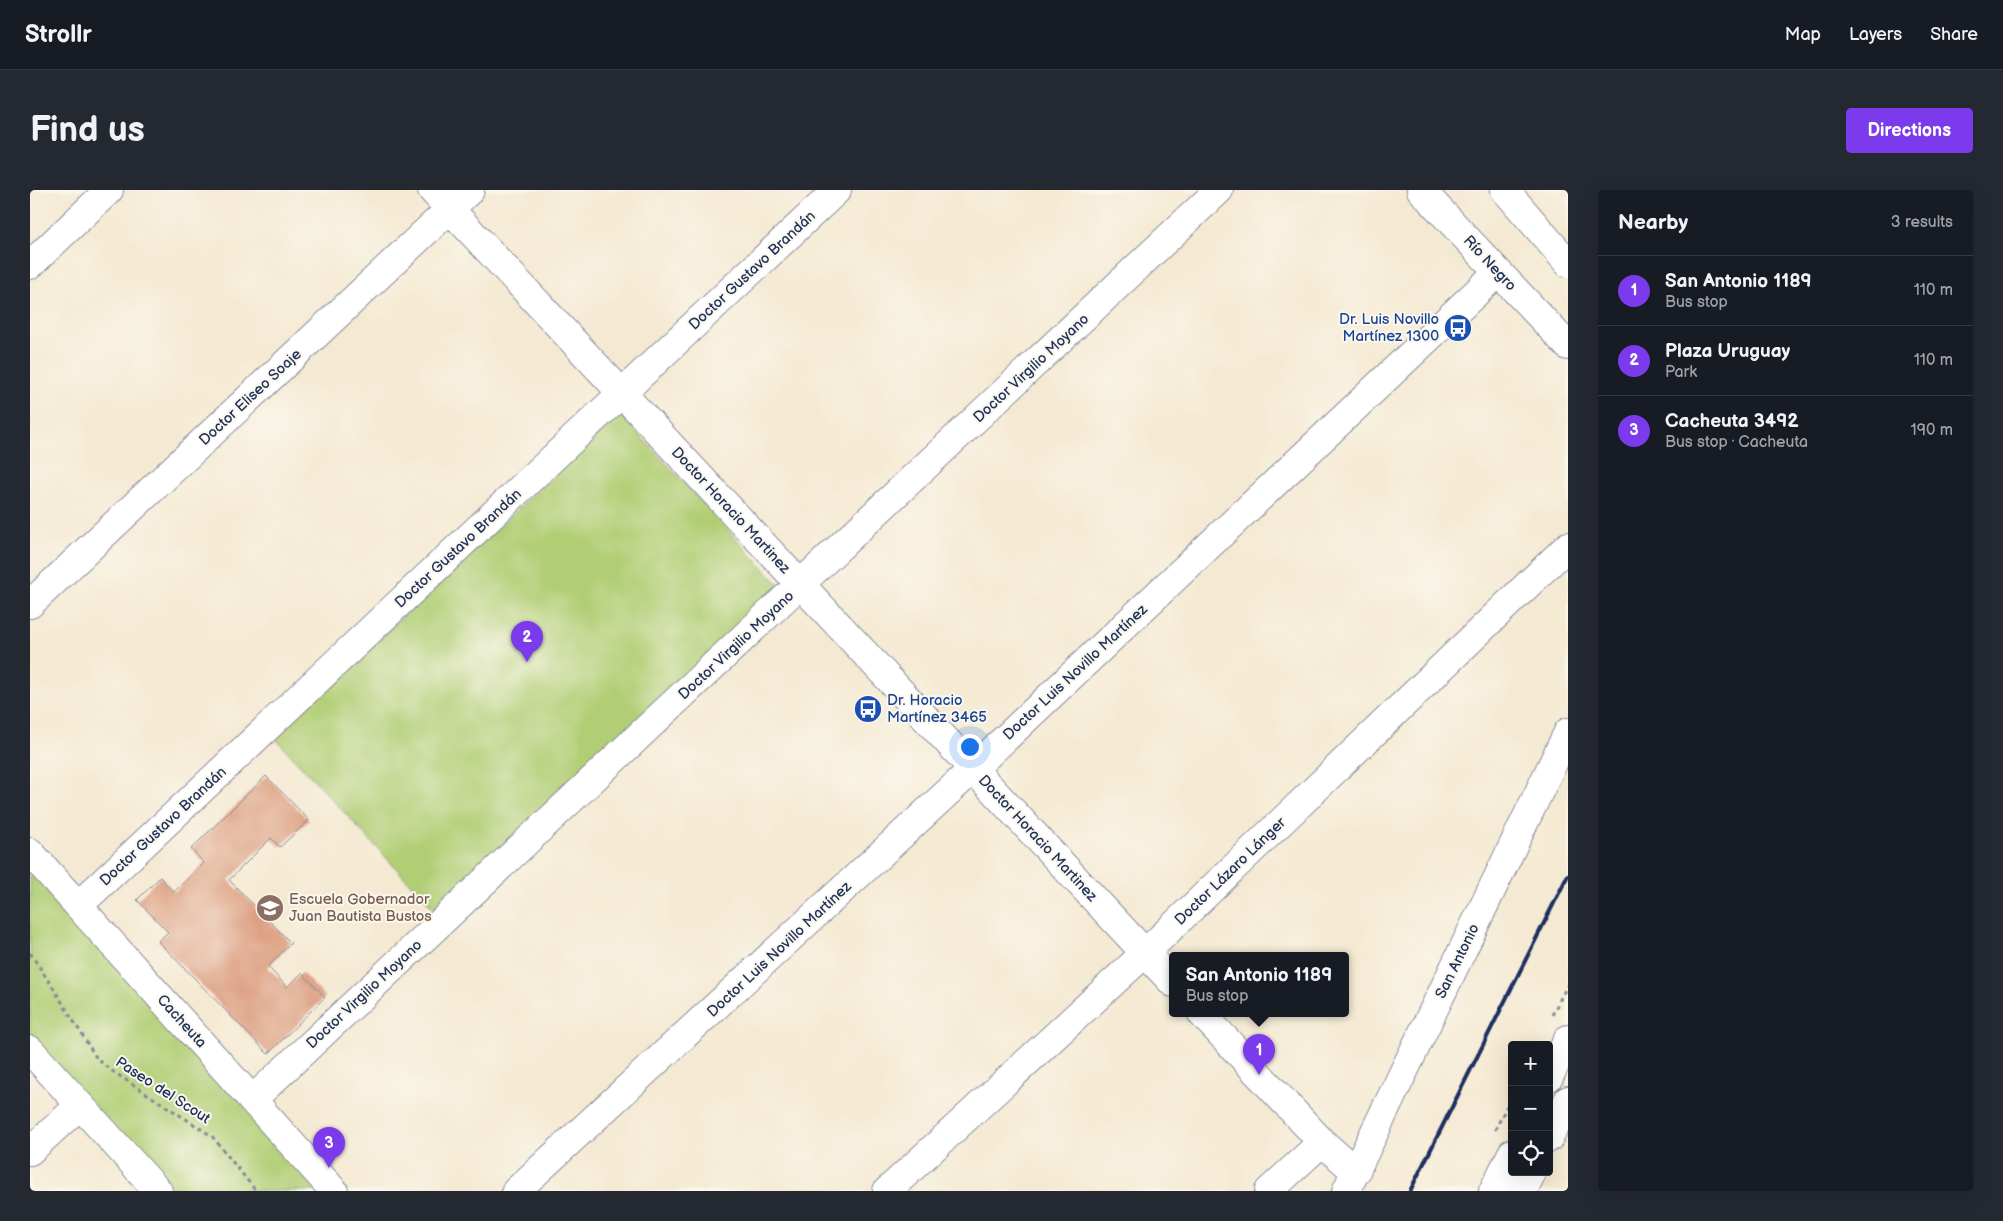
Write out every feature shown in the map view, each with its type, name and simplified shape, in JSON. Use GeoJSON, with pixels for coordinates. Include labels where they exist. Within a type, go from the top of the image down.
{"type":"FeatureCollection","features":[{"type":"Feature","properties":{"kind":"street"},"geometry":{"type":"LineString","coordinates":[[30,265],[109,190]]}},
{"type":"Feature","properties":{"kind":"street","name":"Doctor Eliseo Soaje"},"geometry":{"type":"LineString","coordinates":[[30,604],[441,200],[470,190]]}},
{"type":"Feature","properties":{"kind":"street","name":"Doctor Gustavo Brandán"},"geometry":{"type":"LineString","coordinates":[[79,905],[837,190]]}},
{"type":"Feature","properties":{"kind":"street","name":"Doctor Virgilio Moyano"},"geometry":{"type":"LineString","coordinates":[[252,1100],[1219,190]]}},
{"type":"Feature","properties":{"kind":"street","name":"Río Negro"},"geometry":{"type":"LineString","coordinates":[[1420,190],[1565,344]]}},
{"type":"Feature","properties":{"kind":"street"},"geometry":{"type":"LineString","coordinates":[[1505,190],[1568,263]]}},
{"type":"Feature","properties":{"kind":"street","name":"Doctor Horacio Martinez"},"geometry":{"type":"LineString","coordinates":[[441,200],[1169,979]]}},
{"type":"Feature","properties":{"kind":"street","name":"Doctor Luis Novillo Martínez"},"geometry":{"type":"LineString","coordinates":[[516,1191],[973,769],[1498,272]]}},
{"type":"Feature","properties":{"kind":"street","name":"Doctor Lázaro Lánger"},"geometry":{"type":"LineString","coordinates":[[887,1191],[1145,953],[1568,546]]}},
{"type":"Feature","properties":{"kind":"street","name":"San Antonio"},"geometry":{"type":"LineString","coordinates":[[1351,1181],[1568,732]]}},
{"type":"Feature","properties":{"kind":"street","name":"Cacheuta"},"geometry":{"type":"LineString","coordinates":[[30,852],[334,1191]]}},
{"type":"Feature","properties":{"kind":"street"},"geometry":{"type":"LineString","coordinates":[[1205,1017],[1322,1142],[1351,1181]]}},
{"type":"Feature","properties":{"kind":"street"},"geometry":{"type":"LineString","coordinates":[[1553,1069],[1568,1039]]}},
{"type":"Feature","properties":{"kind":"street"},"geometry":{"type":"LineString","coordinates":[[30,1050],[158,1191]]}},
{"type":"Feature","properties":{"kind":"street"},"geometry":{"type":"LineString","coordinates":[[1552,1131],[1568,1100]]}},
{"type":"Feature","properties":{"kind":"street"},"geometry":{"type":"LineString","coordinates":[[30,1151],[80,1105]]}},
{"type":"Feature","properties":{"kind":"street"},"geometry":{"type":"LineString","coordinates":[[1269,1191],[1322,1142]]}},
{"type":"Feature","properties":{"kind":"street"},"geometry":{"type":"LineString","coordinates":[[1493,1191],[1508,1161]]}},
{"type":"Feature","properties":{"kind":"street"},"geometry":{"type":"LineString","coordinates":[[1523,1191],[1530,1176]]}},
{"type":"Feature","properties":{"kind":"path","name":"Paseo del Scout"},"geometry":{"type":"LineString","coordinates":[[30,953],[97,1059],[112,1072],[212,1136],[256,1191]]}},
{"type":"Feature","properties":{"kind":"green space"},"geometry":{"type":"Polygon","coordinates":[[[620,414],[780,586],[434,909],[274,737],[620,414]]]}},
{"type":"Feature","properties":{"kind":"green space"},"geometry":{"type":"Polygon","coordinates":[[[30,852],[334,1191],[158,1191],[30,1050],[30,852]]]}},
{"type":"Feature","properties":{"kind":"building"},"geometry":{"type":"Polygon","coordinates":[[[266,776],[309,820],[280,847],[271,838],[229,880],[291,943],[268,967],[287,987],[302,973],[325,997],[268,1054],[158,941],[168,932],[137,900],[160,877],[174,892],[204,863],[191,849],[266,776]]]}},
{"type":"Feature","properties":{"kind":"railway"},"geometry":{"type":"LineString","coordinates":[[1410,1191],[1568,875]]}},
{"type":"Feature","properties":{"kind":"place","name":"Dr. Luis Novillo Martínez 1300"},"geometry":{"type":"Point","coordinates":[1458,328]}},
{"type":"Feature","properties":{"kind":"place","name":"Plaza Uruguay"},"geometry":{"type":"Point","coordinates":[527,662]}},
{"type":"Feature","properties":{"kind":"place","name":"Dr. Horacio Martínez 3465"},"geometry":{"type":"Point","coordinates":[868,709]}},
{"type":"Feature","properties":{"kind":"place","name":"Escuela Gobernador Juan Bautista Bustos"},"geometry":{"type":"Point","coordinates":[270,908]}},
{"type":"Feature","properties":{"kind":"place","name":"San Antonio 1189"},"geometry":{"type":"Point","coordinates":[1259,1075]}},
{"type":"Feature","properties":{"kind":"place","name":"Cacheuta 3492"},"geometry":{"type":"Point","coordinates":[329,1168]}}]}
